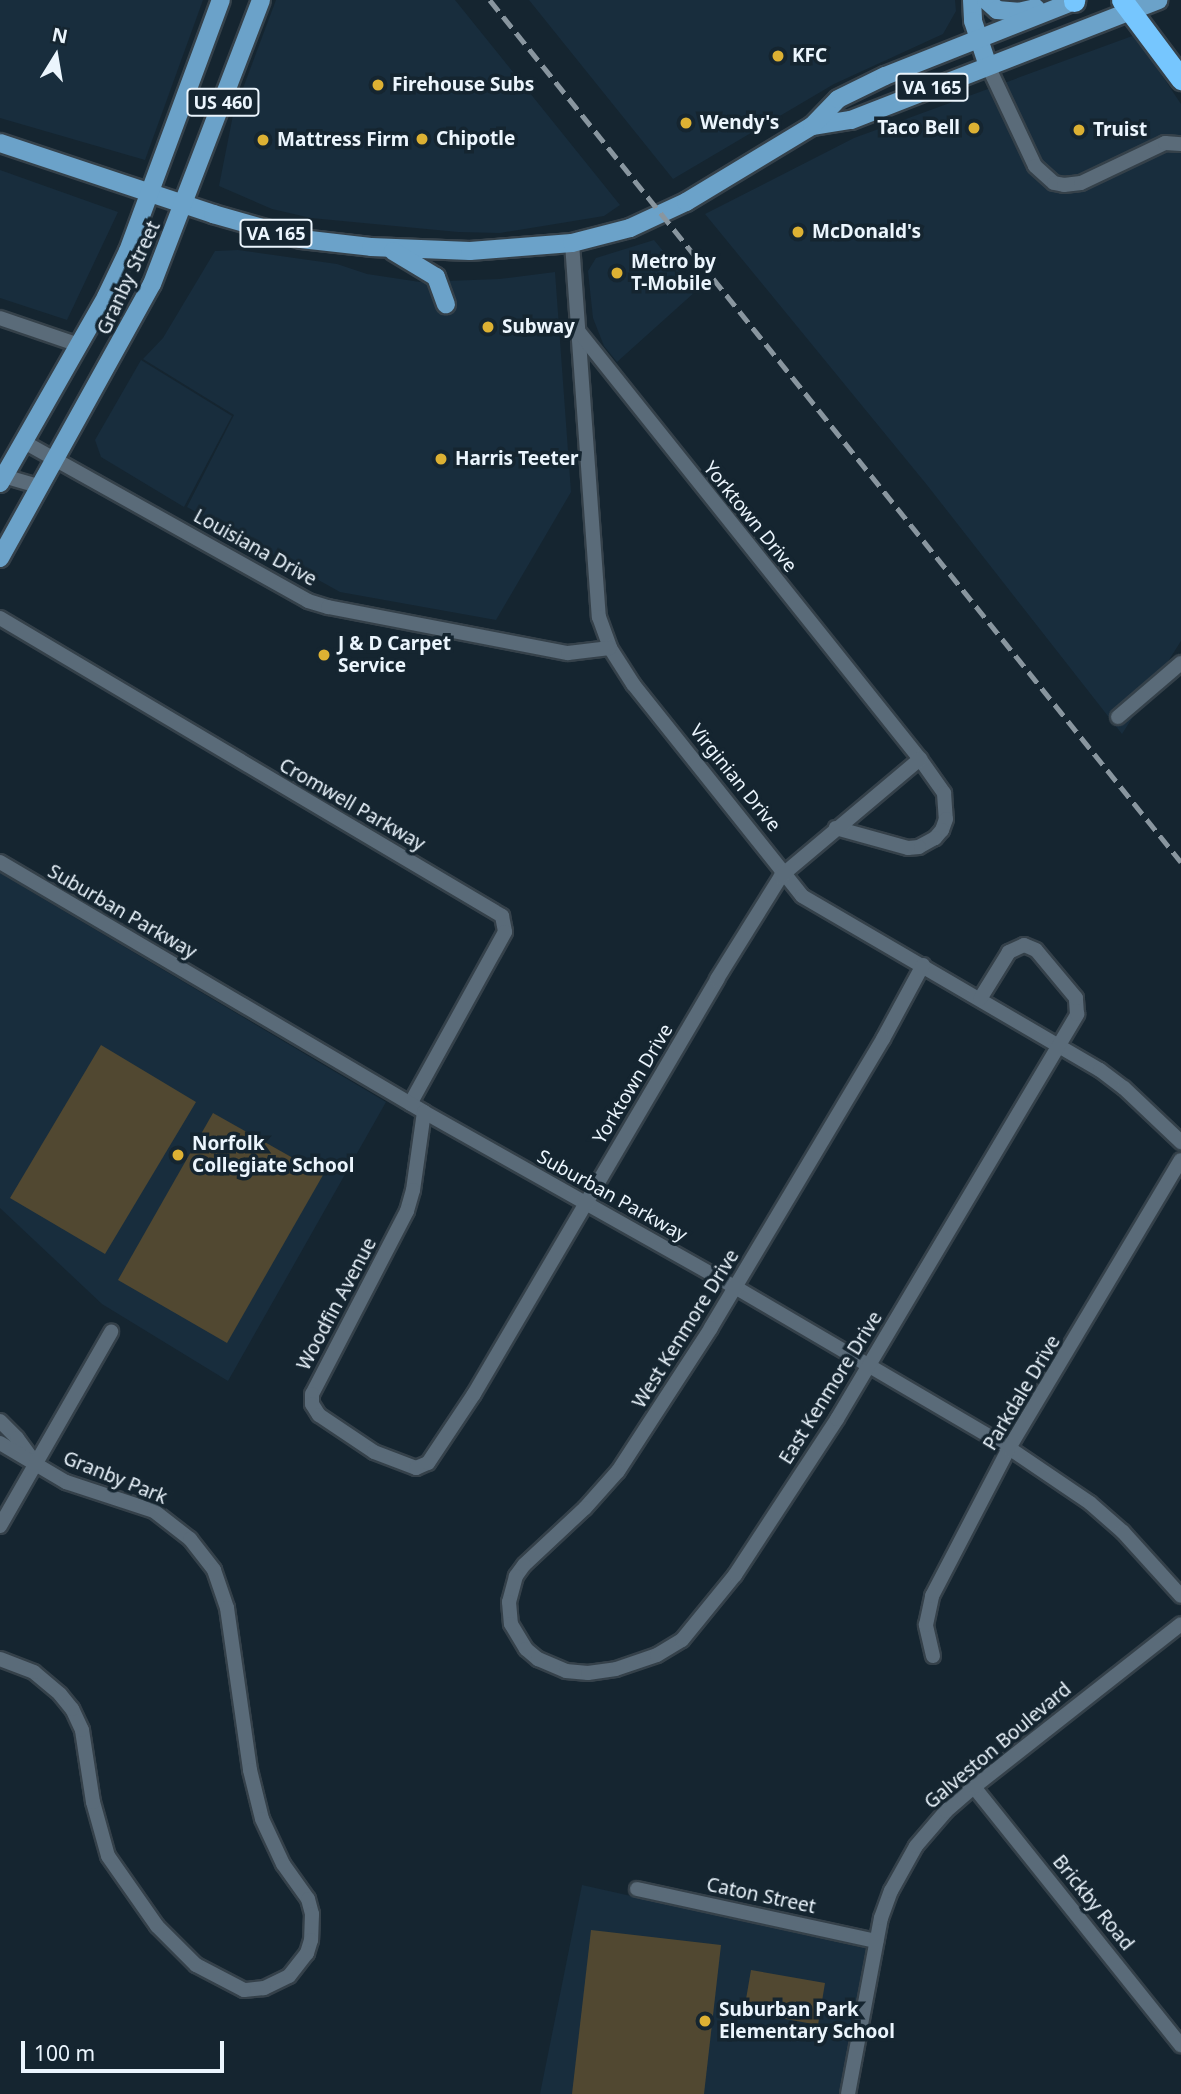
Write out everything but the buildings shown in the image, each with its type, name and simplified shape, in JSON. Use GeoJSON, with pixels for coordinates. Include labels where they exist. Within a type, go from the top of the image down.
{"type":"FeatureCollection","features":[{"type":"Feature","properties":{"kind":"highway"},"geometry":{"type":"LineString","coordinates":[[1126,5],[1181,79]]}},
{"type":"Feature","properties":{"kind":"main road","name":"Granby Street"},"geometry":{"type":"LineString","coordinates":[[1,478],[79,345],[128,251],[221,0]]}},
{"type":"Feature","properties":{"kind":"main road","name":"Granby Street"},"geometry":{"type":"LineString","coordinates":[[0,558],[57,460],[152,284],[185,205],[261,0]]}},
{"type":"Feature","properties":{"kind":"main road"},"geometry":{"type":"LineString","coordinates":[[972,0],[978,40],[988,66]]}},
{"type":"Feature","properties":{"kind":"main road"},"geometry":{"type":"LineString","coordinates":[[986,0],[997,10],[1018,12],[1075,0]]}},
{"type":"Feature","properties":{"kind":"main road","name":"VA 165"},"geometry":{"type":"LineString","coordinates":[[0,143],[289,237],[387,247],[492,251],[572,243],[630,228],[662,214],[812,126],[838,100],[886,76],[1075,0]]}},
{"type":"Feature","properties":{"kind":"main road","name":"VA 165"},"geometry":{"type":"LineString","coordinates":[[812,126],[851,120],[988,66],[1126,5],[1158,0]]}},
{"type":"Feature","properties":{"kind":"main road"},"geometry":{"type":"LineString","coordinates":[[387,247],[432,273],[441,284],[446,304]]}},
{"type":"Feature","properties":{"kind":"street"},"geometry":{"type":"LineString","coordinates":[[988,66],[1035,166],[1054,183],[1081,183],[1165,144],[1181,144]]}},
{"type":"Feature","properties":{"kind":"street","name":"Virginian Drive"},"geometry":{"type":"LineString","coordinates":[[572,243],[595,583],[600,617],[610,649],[632,684],[793,887],[812,903],[1060,1046],[1124,1088],[1181,1143]]}},
{"type":"Feature","properties":{"kind":"street"},"geometry":{"type":"LineString","coordinates":[[0,318],[79,345]]}},
{"type":"Feature","properties":{"kind":"street","name":"Yorktown Drive"},"geometry":{"type":"LineString","coordinates":[[578,331],[938,781],[946,806],[946,819],[935,838],[927,845],[908,848],[836,828]]}},
{"type":"Feature","properties":{"kind":"street","name":"Louisiana Drive"},"geometry":{"type":"LineString","coordinates":[[24,442],[308,601],[568,653],[610,649]]}},
{"type":"Feature","properties":{"kind":"street"},"geometry":{"type":"LineString","coordinates":[[1,478],[41,487]]}},
{"type":"Feature","properties":{"kind":"street","name":"Cromwell Parkway"},"geometry":{"type":"LineString","coordinates":[[0,618],[502,916],[505,932],[410,1104]]}},
{"type":"Feature","properties":{"kind":"street"},"geometry":{"type":"LineString","coordinates":[[1118,717],[1181,663]]}},
{"type":"Feature","properties":{"kind":"street","name":"Yorktown Drive"},"geometry":{"type":"LineString","coordinates":[[438,1448],[474,1394],[717,979],[784,873],[920,759]]}},
{"type":"Feature","properties":{"kind":"street","name":"Suburban Parkway"},"geometry":{"type":"LineString","coordinates":[[0,862],[410,1104],[735,1287],[1009,1448],[1090,1503],[1146,1555],[1181,1596]]}},
{"type":"Feature","properties":{"kind":"street","name":"East Kenmore Drive"},"geometry":{"type":"LineString","coordinates":[[572,1672],[587,1673],[635,1664],[682,1640],[734,1575],[869,1364],[1060,1046],[1077,1014],[1078,1005],[1076,998],[1031,946],[1016,947],[1009,953],[979,999]]}},
{"type":"Feature","properties":{"kind":"street","name":"West Kenmore Drive"},"geometry":{"type":"LineString","coordinates":[[572,1672],[538,1659],[516,1634],[509,1602],[516,1576],[523,1565],[585,1508],[618,1471],[735,1287],[883,1040],[923,965]]}},
{"type":"Feature","properties":{"kind":"street","name":"Woodfin Avenue"},"geometry":{"type":"LineString","coordinates":[[424,1112],[413,1190],[407,1212],[314,1389],[312,1404],[319,1415],[374,1452],[410,1468],[422,1467],[428,1463],[438,1448]]}},
{"type":"Feature","properties":{"kind":"street","name":"Parkdale Drive"},"geometry":{"type":"LineString","coordinates":[[933,1656],[926,1625],[932,1596],[1009,1448],[1181,1160]]}},
{"type":"Feature","properties":{"kind":"street"},"geometry":{"type":"LineString","coordinates":[[0,1526],[111,1332]]}},
{"type":"Feature","properties":{"kind":"street","name":"Granby Park"},"geometry":{"type":"LineString","coordinates":[[0,1421],[17,1438],[36,1464]]}},
{"type":"Feature","properties":{"kind":"street","name":"Granby Park"},"geometry":{"type":"LineString","coordinates":[[0,1443],[66,1482],[154,1511],[190,1539],[214,1570],[222,1588],[250,1770],[262,1819],[283,1864],[307,1899],[313,1926],[309,1947],[299,1965],[279,1982],[244,1990],[219,1979],[184,1955],[133,1895],[108,1856],[99,1829],[82,1730],[72,1709],[60,1694],[34,1672],[0,1659]]}},
{"type":"Feature","properties":{"kind":"street","name":"Galveston Boulevard"},"geometry":{"type":"LineString","coordinates":[[848,2094],[876,1941],[891,1891],[916,1846],[946,1811],[974,1787],[1181,1623]]}},
{"type":"Feature","properties":{"kind":"street","name":"Brickby Road"},"geometry":{"type":"LineString","coordinates":[[974,1787],[1181,2045]]}},
{"type":"Feature","properties":{"kind":"street","name":"Caton Street"},"geometry":{"type":"LineString","coordinates":[[637,1889],[876,1941]]}},
{"type":"Feature","properties":{"kind":"shaded area"},"geometry":{"type":"Polygon","coordinates":[[[0,0],[203,0],[145,160],[0,118],[0,0]]]}},
{"type":"Feature","properties":{"kind":"shaded area"},"geometry":{"type":"Polygon","coordinates":[[[276,0],[455,0],[620,205],[604,216],[500,233],[458,232],[311,218],[272,209],[219,186],[233,115],[276,0]]]}},
{"type":"Feature","properties":{"kind":"shaded area"},"geometry":{"type":"Polygon","coordinates":[[[529,0],[955,0],[956,11],[943,34],[834,84],[673,179],[529,0]]]}},
{"type":"Feature","properties":{"kind":"shaded area"},"geometry":{"type":"Polygon","coordinates":[[[1135,35],[1181,104],[1181,641],[1122,734],[927,485],[705,214],[854,138],[1135,35]]]}},
{"type":"Feature","properties":{"kind":"shaded area"},"geometry":{"type":"Polygon","coordinates":[[[0,170],[118,212],[67,320],[0,298],[0,170]]]}},
{"type":"Feature","properties":{"kind":"shaded area"},"geometry":{"type":"Polygon","coordinates":[[[654,240],[696,291],[617,362],[604,346],[593,318],[588,271],[596,258],[654,240]]]}},
{"type":"Feature","properties":{"kind":"shaded area"},"geometry":{"type":"Polygon","coordinates":[[[238,250],[337,264],[367,274],[420,282],[499,279],[555,272],[571,492],[496,620],[340,592],[187,507],[234,415],[143,359],[163,338],[215,251],[238,250]]]}},
{"type":"Feature","properties":{"kind":"shaded area"},"geometry":{"type":"Polygon","coordinates":[[[141,360],[232,416],[184,507],[101,457],[95,440],[141,360]]]}},
{"type":"Feature","properties":{"kind":"shaded area","name":"Norfolk Collegiate School"},"geometry":{"type":"Polygon","coordinates":[[[0,873],[386,1102],[228,1381],[102,1304],[0,1208],[0,873]]]}},
{"type":"Feature","properties":{"kind":"shaded area"},"geometry":{"type":"Polygon","coordinates":[[[101,1045],[196,1102],[105,1254],[10,1198],[101,1045]]]}},
{"type":"Feature","properties":{"kind":"shaded area"},"geometry":{"type":"Polygon","coordinates":[[[213,1113],[323,1175],[227,1343],[118,1280],[213,1113]]]}},
{"type":"Feature","properties":{"kind":"shaded area","name":"Suburban Park Elementary School"},"geometry":{"type":"Polygon","coordinates":[[[582,1885],[868,1949],[842,2094],[540,2094],[582,1885]]]}},
{"type":"Feature","properties":{"kind":"shaded area"},"geometry":{"type":"Polygon","coordinates":[[[591,1930],[721,1945],[704,2094],[572,2094],[591,1930]]]}},
{"type":"Feature","properties":{"kind":"shaded area"},"geometry":{"type":"Polygon","coordinates":[[[751,1970],[825,1983],[818,2025],[744,2011],[751,1970]]]}},
{"type":"Feature","properties":{"kind":"railway"},"geometry":{"type":"LineString","coordinates":[[490,0],[1181,862]]}},
{"type":"Feature","properties":{"kind":"place","name":"KFC"},"geometry":{"type":"Point","coordinates":[778,56]}},
{"type":"Feature","properties":{"kind":"place","name":"Firehouse Subs"},"geometry":{"type":"Point","coordinates":[378,85]}},
{"type":"Feature","properties":{"kind":"place","name":"Wendy's"},"geometry":{"type":"Point","coordinates":[686,123]}},
{"type":"Feature","properties":{"kind":"place","name":"Taco Bell"},"geometry":{"type":"Point","coordinates":[974,128]}},
{"type":"Feature","properties":{"kind":"place","name":"Truist"},"geometry":{"type":"Point","coordinates":[1079,130]}},
{"type":"Feature","properties":{"kind":"place","name":"Chipotle"},"geometry":{"type":"Point","coordinates":[422,139]}},
{"type":"Feature","properties":{"kind":"place","name":"Mattress Firm"},"geometry":{"type":"Point","coordinates":[263,140]}},
{"type":"Feature","properties":{"kind":"place","name":"McDonald's"},"geometry":{"type":"Point","coordinates":[798,232]}},
{"type":"Feature","properties":{"kind":"place","name":"Metro by T-Mobile"},"geometry":{"type":"Point","coordinates":[617,273]}},
{"type":"Feature","properties":{"kind":"place","name":"Subway"},"geometry":{"type":"Point","coordinates":[488,327]}},
{"type":"Feature","properties":{"kind":"place","name":"Harris Teeter"},"geometry":{"type":"Point","coordinates":[441,459]}},
{"type":"Feature","properties":{"kind":"place","name":"J & D Carpet Service"},"geometry":{"type":"Point","coordinates":[324,655]}},
{"type":"Feature","properties":{"kind":"place","name":"Norfolk Collegiate School"},"geometry":{"type":"Point","coordinates":[178,1155]}},
{"type":"Feature","properties":{"kind":"place","name":"Suburban Park Elementary School"},"geometry":{"type":"Point","coordinates":[705,2021]}}]}
